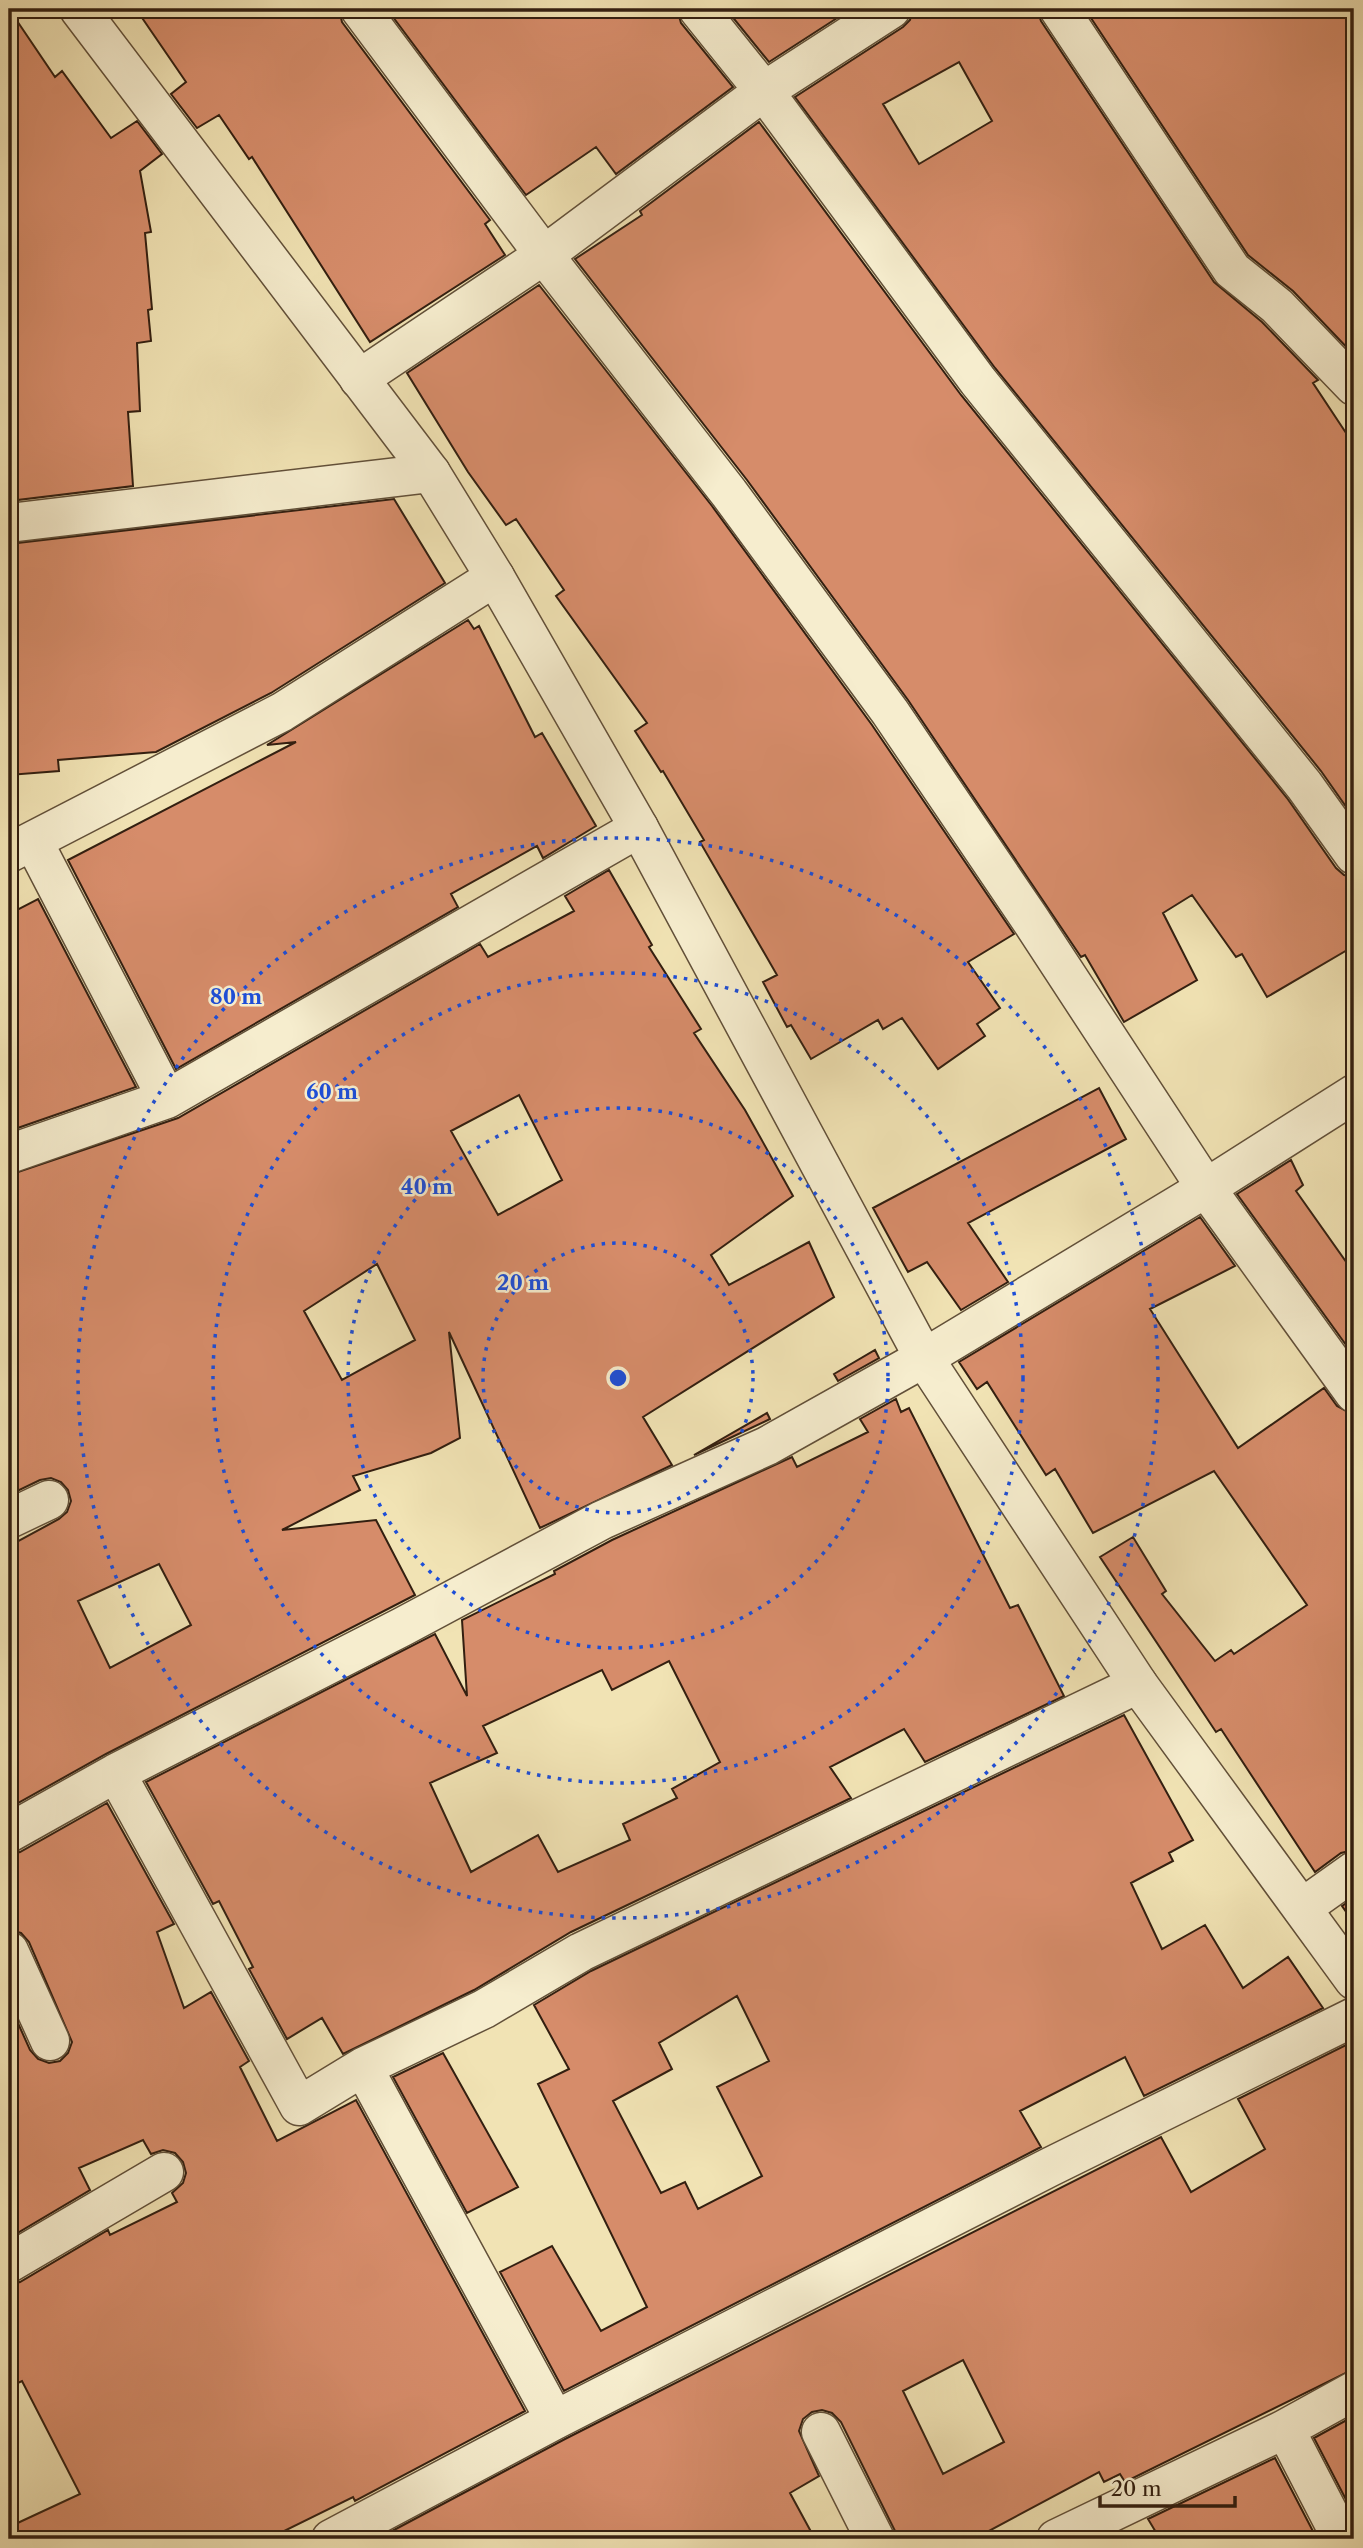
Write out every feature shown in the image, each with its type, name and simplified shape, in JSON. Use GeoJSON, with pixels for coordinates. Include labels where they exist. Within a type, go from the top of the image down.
{"type":"FeatureCollection","features":[{"type":"Feature","properties":{"kind":"street"},"geometry":{"type":"LineString","coordinates":[[79,9],[431,473],[495,577],[639,828],[924,1358],[1138,1684],[1354,1980]]}},
{"type":"Feature","properties":{"kind":"street"},"geometry":{"type":"LineString","coordinates":[[360,9],[544,255],[729,493],[890,712],[1030,919],[1206,1188],[1354,1393]]}},
{"type":"Feature","properties":{"kind":"street"},"geometry":{"type":"LineString","coordinates":[[698,9],[764,91],[978,381],[1304,785],[1354,855]]}},
{"type":"Feature","properties":{"kind":"street"},"geometry":{"type":"LineString","coordinates":[[359,379],[544,255],[764,91],[891,9]]}},
{"type":"Feature","properties":{"kind":"street"},"geometry":{"type":"LineString","coordinates":[[1059,9],[1232,270],[1277,306],[1354,386]]}},
{"type":"Feature","properties":{"kind":"street"},"geometry":{"type":"LineString","coordinates":[[9,523],[431,473]]}},
{"type":"Feature","properties":{"kind":"street"},"geometry":{"type":"LineString","coordinates":[[167,1099],[21,847],[282,712],[495,577]]}},
{"type":"Feature","properties":{"kind":"street"},"geometry":{"type":"LineString","coordinates":[[9,1154],[167,1099],[639,828]]}},
{"type":"Feature","properties":{"kind":"street"},"geometry":{"type":"LineString","coordinates":[[9,1833],[116,1773],[402,1627],[602,1520],[767,1446],[924,1358],[1206,1188],[1354,1094]]}},
{"type":"Feature","properties":{"kind":"street"},"geometry":{"type":"LineString","coordinates":[[9,1519],[49,1500]]}},
{"type":"Feature","properties":{"kind":"street"},"geometry":{"type":"LineString","coordinates":[[116,1773],[299,2106],[363,2067],[484,2009],[581,1952],[1138,1684]]}},
{"type":"Feature","properties":{"kind":"street"},"geometry":{"type":"LineString","coordinates":[[1302,1908],[1354,1871]]}},
{"type":"Feature","properties":{"kind":"street"},"geometry":{"type":"LineString","coordinates":[[9,1951],[50,2041]]}},
{"type":"Feature","properties":{"kind":"street"},"geometry":{"type":"LineString","coordinates":[[331,2539],[555,2420],[1050,2167],[1354,2017]]}},
{"type":"Feature","properties":{"kind":"street"},"geometry":{"type":"LineString","coordinates":[[363,2067],[555,2420]]}},
{"type":"Feature","properties":{"kind":"street"},"geometry":{"type":"LineString","coordinates":[[9,2263],[164,2172]]}},
{"type":"Feature","properties":{"kind":"street"},"geometry":{"type":"LineString","coordinates":[[1056,2539],[1285,2430],[1354,2391]]}},
{"type":"Feature","properties":{"kind":"street"},"geometry":{"type":"LineString","coordinates":[[1285,2430],[1342,2539]]}},
{"type":"Feature","properties":{"kind":"street"},"geometry":{"type":"LineString","coordinates":[[821,2432],[875,2539]]}},
{"type":"Feature","properties":{"kind":"building"},"geometry":{"type":"Polygon","coordinates":[[[9,9],[55,77],[62,71],[111,138],[137,121],[162,154],[140,171],[151,232],[145,233],[152,309],[148,310],[151,341],[137,343],[140,411],[128,412],[133,486],[9,501],[9,9]]]}},
{"type":"Feature","properties":{"kind":"building"},"geometry":{"type":"Polygon","coordinates":[[[136,9],[339,9],[342,22],[490,220],[485,224],[505,255],[370,342],[252,157],[249,159],[219,115],[197,128],[171,94],[186,82],[136,9]]]}},
{"type":"Feature","properties":{"kind":"building"},"geometry":{"type":"Polygon","coordinates":[[[387,9],[677,9],[681,23],[733,87],[616,174],[596,147],[526,195],[387,9]]]}},
{"type":"Feature","properties":{"kind":"building"},"geometry":{"type":"Polygon","coordinates":[[[726,9],[851,9],[769,62],[726,9]]]}},
{"type":"Feature","properties":{"kind":"building"},"geometry":{"type":"Polygon","coordinates":[[[913,9],[1037,9],[1041,21],[1214,282],[1262,322],[1318,380],[1313,383],[1354,445],[1354,818],[1321,771],[995,368],[795,97],[910,20],[913,9]],[[959,62],[883,104],[919,164],[992,121],[959,62]]]}},
{"type":"Feature","properties":{"kind":"building"},"geometry":{"type":"Polygon","coordinates":[[[1085,9],[1354,9],[1354,355],[1293,291],[1248,255],[1085,9]]]}},
{"type":"Feature","properties":{"kind":"building"},"geometry":{"type":"Polygon","coordinates":[[[759,122],[961,395],[1287,798],[1336,868],[1344,875],[1354,877],[1354,946],[1267,997],[1242,954],[1236,957],[1192,895],[1163,913],[1197,980],[1124,1022],[1085,955],[1081,957],[908,700],[747,480],[575,259],[642,215],[640,211],[759,122]]]}},
{"type":"Feature","properties":{"kind":"building"},"geometry":{"type":"Polygon","coordinates":[[[539,285],[712,506],[872,725],[1014,934],[968,962],[1000,1008],[977,1024],[985,1036],[938,1069],[902,1018],[883,1029],[878,1020],[811,1059],[791,1025],[787,1027],[763,982],[777,975],[700,842],[704,840],[663,771],[661,772],[635,731],[647,723],[556,596],[564,590],[516,519],[506,525],[468,472],[407,373],[539,285]]]}},
{"type":"Feature","properties":{"kind":"building"},"geometry":{"type":"Polygon","coordinates":[[[394,499],[445,583],[271,693],[156,752],[58,760],[59,771],[9,775],[9,544],[394,499]]]}},
{"type":"Feature","properties":{"kind":"building"},"geometry":{"type":"Polygon","coordinates":[[[468,620],[474,629],[479,626],[535,737],[542,733],[596,826],[543,858],[537,846],[451,894],[458,907],[176,1069],[68,860],[296,742],[267,745],[468,620]]]}},
{"type":"Feature","properties":{"kind":"building"},"geometry":{"type":"Polygon","coordinates":[[[609,870],[652,945],[649,947],[701,1029],[694,1033],[745,1110],[793,1196],[711,1255],[729,1285],[809,1242],[834,1297],[643,1417],[672,1465],[540,1528],[449,1332],[460,1438],[431,1453],[353,1476],[360,1490],[282,1530],[376,1520],[415,1595],[106,1754],[9,1808],[9,1546],[59,1519],[67,1512],[71,1501],[68,1490],[61,1482],[51,1478],[40,1480],[9,1495],[9,1175],[178,1118],[480,944],[488,957],[574,911],[565,896],[609,870]],[[519,1095],[451,1131],[498,1215],[562,1180],[519,1095]],[[377,1264],[304,1311],[342,1380],[415,1340],[377,1264]],[[159,1564],[78,1601],[110,1668],[191,1625],[159,1564]]]}},
{"type":"Feature","properties":{"kind":"building"},"geometry":{"type":"Polygon","coordinates":[[[38,899],[136,1087],[9,1131],[9,914],[38,899]]]}},
{"type":"Feature","properties":{"kind":"building"},"geometry":{"type":"Polygon","coordinates":[[[1099,1088],[1126,1139],[968,1223],[1008,1282],[961,1310],[927,1262],[908,1272],[873,1208],[1099,1088]]]}},
{"type":"Feature","properties":{"kind":"building"},"geometry":{"type":"Polygon","coordinates":[[[1291,1160],[1303,1185],[1296,1191],[1354,1273],[1354,1356],[1237,1194],[1291,1160]]]}},
{"type":"Feature","properties":{"kind":"building"},"geometry":{"type":"Polygon","coordinates":[[[1200,1217],[1235,1266],[1150,1309],[1238,1448],[1324,1388],[1337,1406],[1354,1415],[1354,1850],[1341,1853],[1315,1872],[1221,1729],[1216,1732],[1100,1557],[1133,1537],[1166,1591],[1162,1594],[1215,1661],[1231,1650],[1234,1654],[1307,1605],[1214,1471],[1093,1533],[1055,1469],[1046,1475],[987,1382],[977,1389],[959,1362],[1200,1217]]]}},
{"type":"Feature","properties":{"kind":"building"},"geometry":{"type":"Polygon","coordinates":[[[875,1350],[879,1358],[838,1381],[834,1374],[875,1350]]]}},
{"type":"Feature","properties":{"kind":"building"},"geometry":{"type":"Polygon","coordinates":[[[896,1399],[901,1412],[909,1408],[1010,1608],[1018,1605],[1064,1696],[925,1762],[904,1729],[830,1767],[851,1798],[571,1932],[474,1990],[343,2054],[322,2018],[287,2039],[249,1969],[253,1967],[219,1901],[213,1904],[146,1782],[435,1634],[467,1696],[462,1620],[555,1574],[554,1571],[612,1540],[792,1457],[797,1467],[868,1432],[860,1419],[896,1399]],[[669,1661],[612,1690],[602,1670],[483,1726],[497,1753],[430,1783],[471,1872],[538,1835],[558,1872],[630,1840],[623,1824],[677,1798],[672,1789],[720,1762],[669,1661]]]}},
{"type":"Feature","properties":{"kind":"building"},"geometry":{"type":"Polygon","coordinates":[[[767,1413],[770,1419],[694,1455],[767,1413]]]}},
{"type":"Feature","properties":{"kind":"building"},"geometry":{"type":"Polygon","coordinates":[[[1124,1715],[1193,1840],[1169,1853],[1173,1861],[1131,1883],[1162,1949],[1205,1925],[1243,1988],[1288,1957],[1323,2008],[1144,2096],[1125,2057],[1020,2111],[1041,2147],[564,2391],[500,2272],[552,2246],[601,2331],[647,2307],[538,2084],[569,2069],[534,2005],[591,1971],[1124,1715]],[[737,1996],[659,2043],[672,2069],[613,2101],[661,2193],[685,2182],[698,2209],[762,2176],[717,2087],[769,2061],[737,1996]]]}},
{"type":"Feature","properties":{"kind":"building"},"geometry":{"type":"Polygon","coordinates":[[[107,1803],[174,1924],[157,1932],[184,2008],[211,1992],[249,2061],[240,2067],[277,2141],[356,2100],[525,2411],[355,2501],[353,2497],[268,2539],[9,2539],[9,2527],[80,2494],[22,2381],[9,2387],[9,2285],[20,2282],[108,2230],[110,2235],[177,2202],[172,2193],[183,2183],[186,2173],[183,2162],[175,2153],[163,2150],[151,2154],[143,2140],[79,2168],[90,2190],[9,2238],[9,2003],[30,2050],[38,2059],[49,2063],[60,2061],[68,2053],[72,2042],[29,1942],[21,1933],[9,1930],[9,1855],[20,1852],[107,1803]]]}},
{"type":"Feature","properties":{"kind":"building"},"geometry":{"type":"Polygon","coordinates":[[[1354,1898],[1354,1923],[1342,1906],[1354,1898]]]}},
{"type":"Feature","properties":{"kind":"building"},"geometry":{"type":"Polygon","coordinates":[[[1348,2044],[1354,2053],[1354,2369],[1125,2482],[1120,2474],[1104,2482],[1099,2472],[974,2539],[899,2539],[841,2422],[832,2413],[822,2410],[812,2412],[803,2419],[799,2431],[819,2476],[790,2493],[815,2539],[377,2539],[565,2439],[1161,2137],[1191,2192],[1265,2149],[1238,2099],[1348,2044]],[[963,2360],[903,2391],[943,2474],[1004,2442],[963,2360]]]}},
{"type":"Feature","properties":{"kind":"building"},"geometry":{"type":"Polygon","coordinates":[[[443,2053],[518,2187],[467,2213],[393,2077],[443,2053]]]}},
{"type":"Feature","properties":{"kind":"building"},"geometry":{"type":"Polygon","coordinates":[[[1354,2416],[1354,2515],[1314,2438],[1354,2416]]]}},
{"type":"Feature","properties":{"kind":"building"},"geometry":{"type":"Polygon","coordinates":[[[1275,2458],[1317,2539],[1160,2539],[1148,2519],[1275,2458]]]}}]}
